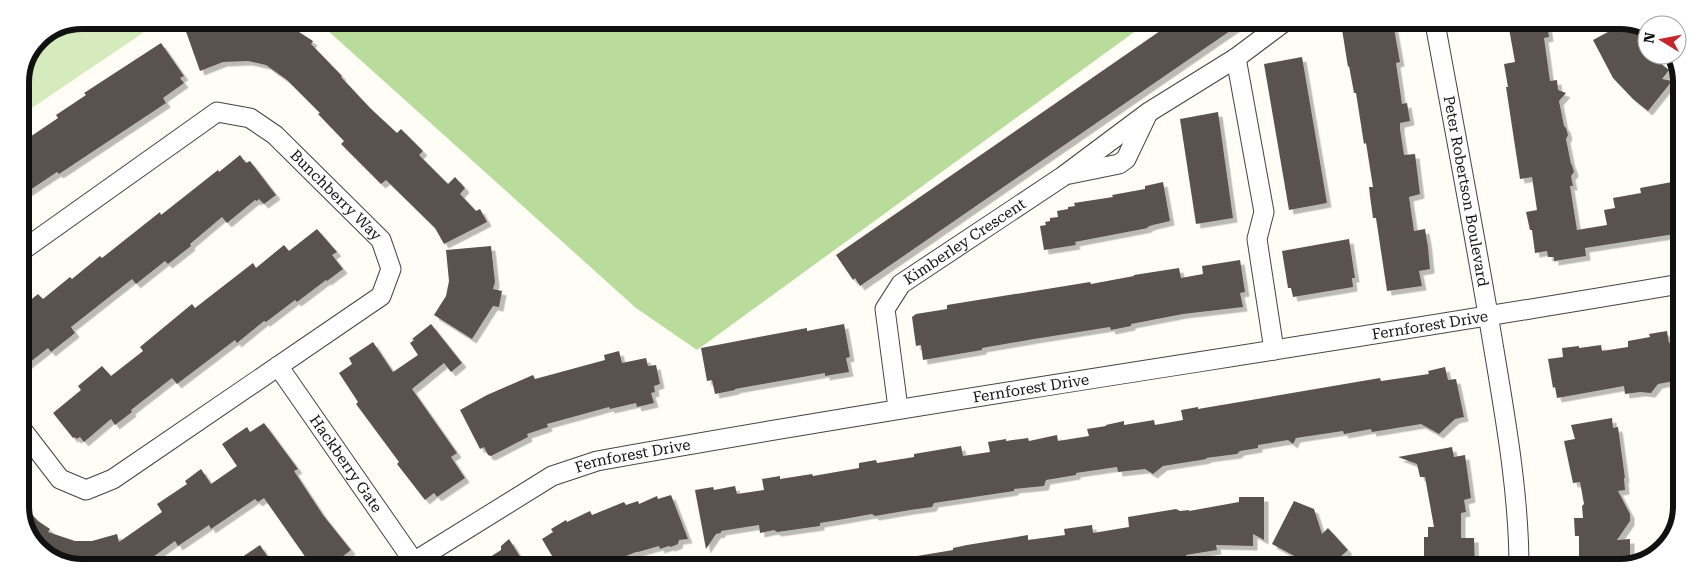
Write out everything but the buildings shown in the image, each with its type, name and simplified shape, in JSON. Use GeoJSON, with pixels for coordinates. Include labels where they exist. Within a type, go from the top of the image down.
{"type":"FeatureCollection","features":[{"type":"Feature","properties":{"kind":"street","name":"Kimberley Crescent"},"geometry":{"type":"LineString","coordinates":[[898,408],[886,309],[901,284],[1062,177],[1149,112],[1236,58],[1275,29]]}},
{"type":"Feature","properties":{"kind":"street","name":"Peter Robertson Boulevard"},"geometry":{"type":"LineString","coordinates":[[1436,29],[1489,317],[1506,422],[1519,540],[1518,559]]}},
{"type":"Feature","properties":{"kind":"street"},"geometry":{"type":"LineString","coordinates":[[1236,58],[1264,212],[1257,239],[1274,350]]}},
{"type":"Feature","properties":{"kind":"street","name":"Bunchberry Way"},"geometry":{"type":"LineString","coordinates":[[29,246],[217,112],[250,118],[275,135],[381,240],[391,269],[381,296],[113,479],[86,490],[60,479],[29,439]]}},
{"type":"Feature","properties":{"kind":"street","name":"Fernforest Drive"},"geometry":{"type":"LineString","coordinates":[[421,559],[552,476],[597,461],[898,408],[1489,317],[1673,285]]}},
{"type":"Feature","properties":{"kind":"street","name":"Hackberry Gate"},"geometry":{"type":"LineString","coordinates":[[278,366],[410,559]]}},
{"type":"Feature","properties":{"kind":"green space"},"geometry":{"type":"Polygon","coordinates":[[[149,29],[29,110],[29,82],[33,61],[44,44],[52,38],[71,30],[149,29]]]}},
{"type":"Feature","properties":{"kind":"green space"},"geometry":{"type":"Polygon","coordinates":[[[326,29],[1138,29],[697,350],[636,308],[326,29]]]}}]}
